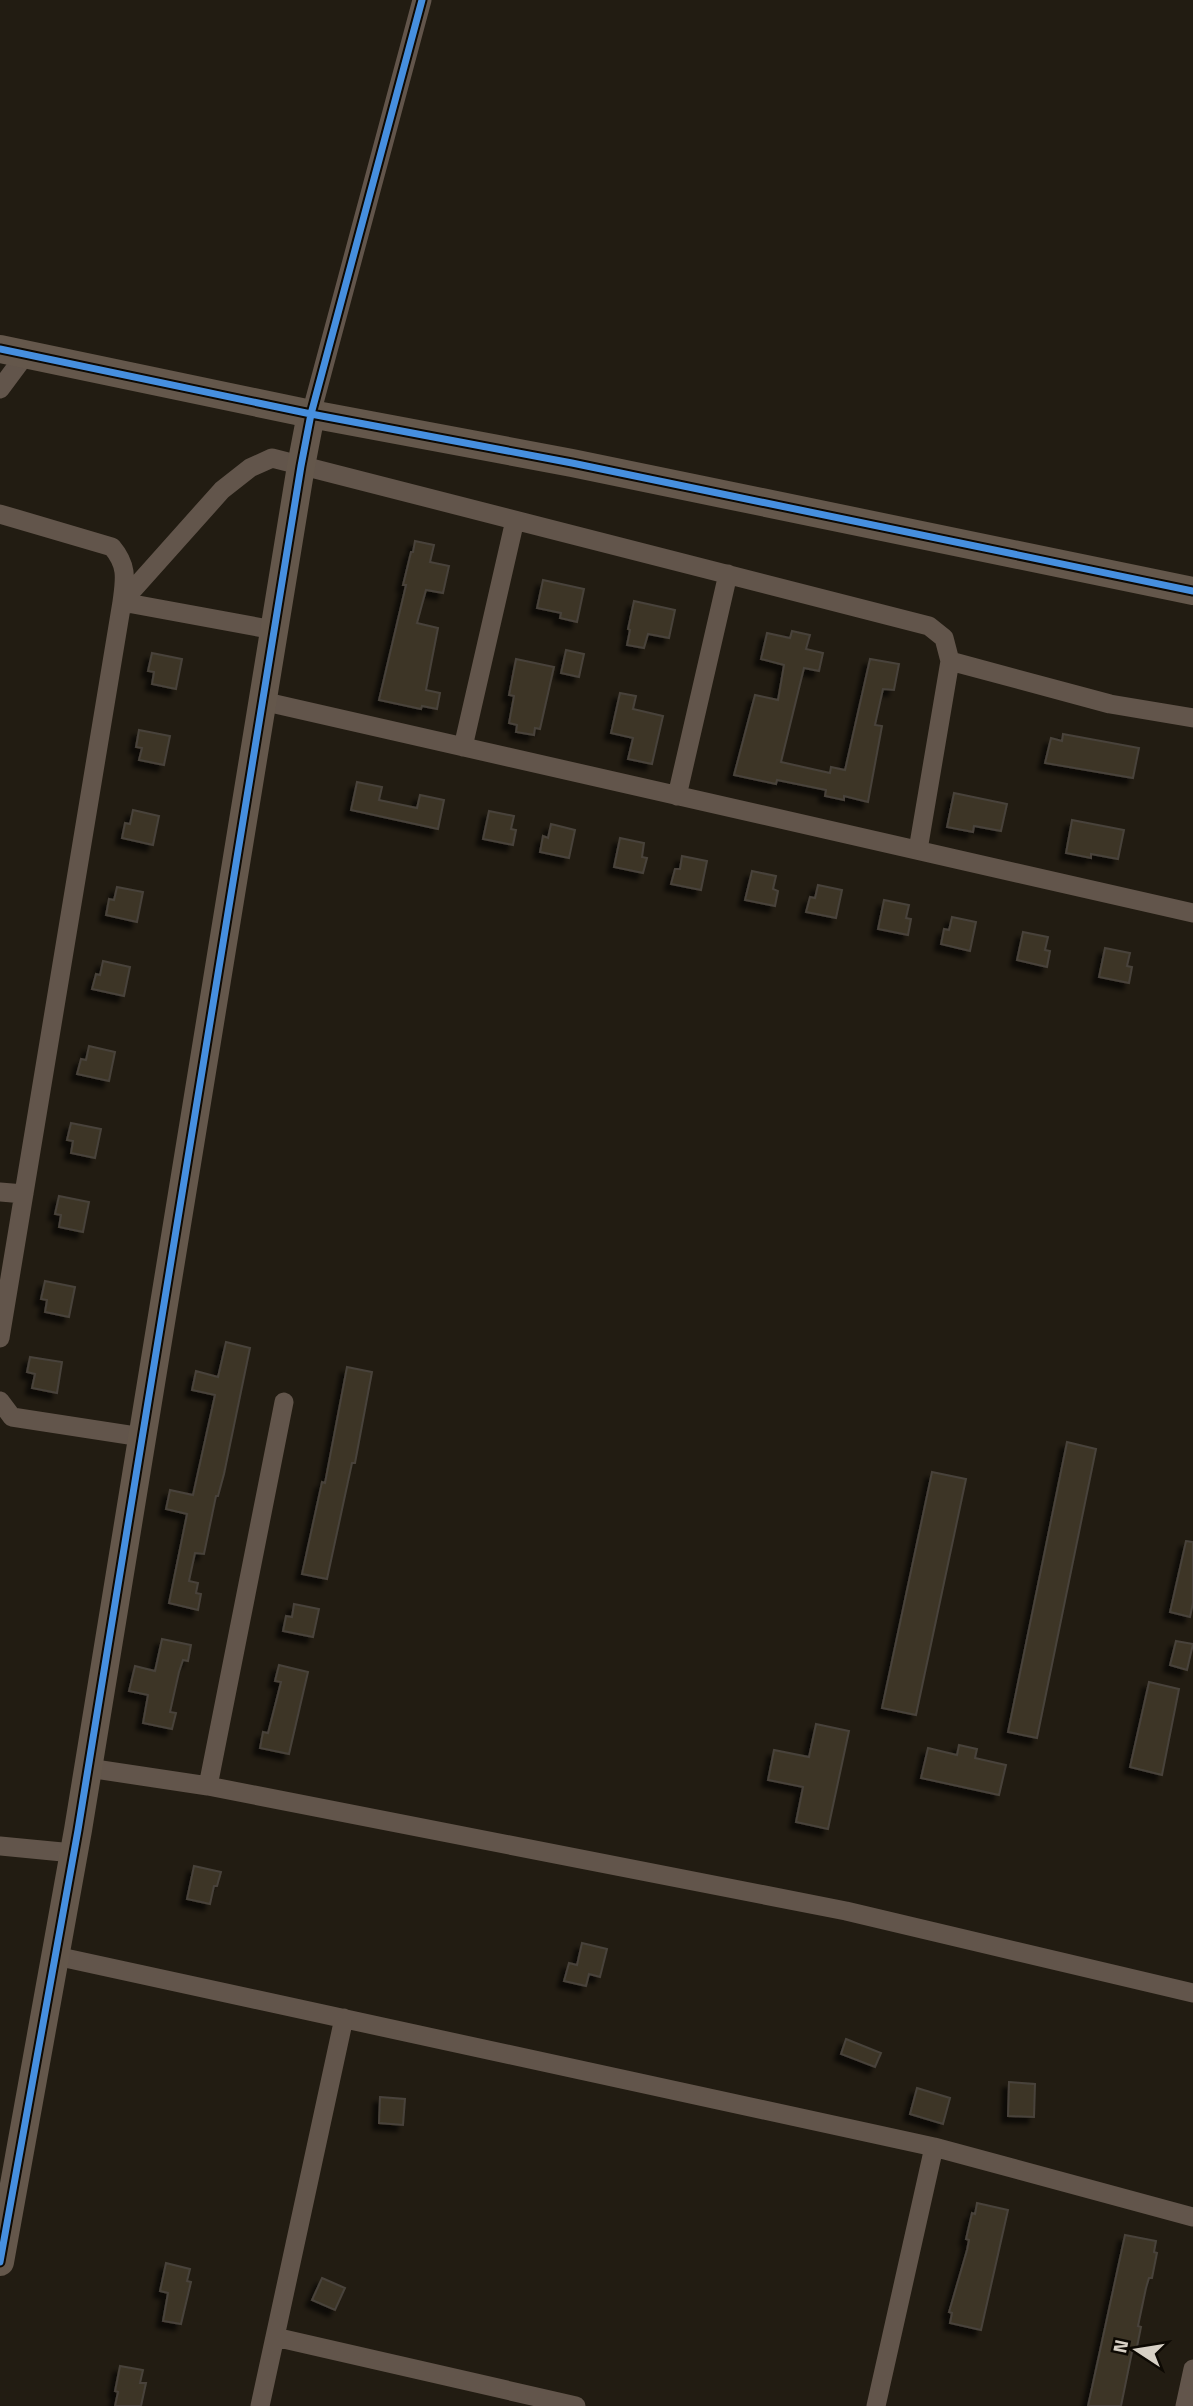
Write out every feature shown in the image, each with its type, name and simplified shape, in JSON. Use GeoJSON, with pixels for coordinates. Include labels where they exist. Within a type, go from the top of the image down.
{"type":"FeatureCollection","features":[{"type":"Feature","properties":{"kind":"street"},"geometry":{"type":"LineString","coordinates":[[0,2262],[88,1768],[301,466],[311,414],[422,0]]}},
{"type":"Feature","properties":{"kind":"street"},"geometry":{"type":"LineString","coordinates":[[0,389],[13,352],[311,414],[572,463],[1193,591]]}},
{"type":"Feature","properties":{"kind":"street"},"geometry":{"type":"LineString","coordinates":[[122,603],[222,490],[250,467],[272,458],[929,626],[944,638],[950,661],[918,850]]}},
{"type":"Feature","properties":{"kind":"street"},"geometry":{"type":"LineString","coordinates":[[0,514],[112,547],[122,559],[125,576],[0,1338]]}},
{"type":"Feature","properties":{"kind":"street"},"geometry":{"type":"LineString","coordinates":[[463,747],[515,520]]}},
{"type":"Feature","properties":{"kind":"street"},"geometry":{"type":"LineString","coordinates":[[677,796],[728,574]]}},
{"type":"Feature","properties":{"kind":"street"},"geometry":{"type":"LineString","coordinates":[[122,603],[274,630]]}},
{"type":"Feature","properties":{"kind":"street"},"geometry":{"type":"LineString","coordinates":[[950,661],[1110,704],[1193,718]]}},
{"type":"Feature","properties":{"kind":"street"},"geometry":{"type":"LineString","coordinates":[[262,701],[1193,913]]}},
{"type":"Feature","properties":{"kind":"street"},"geometry":{"type":"LineString","coordinates":[[0,1192],[24,1194]]}},
{"type":"Feature","properties":{"kind":"street"},"geometry":{"type":"LineString","coordinates":[[0,1401],[6,1417],[142,1437]]}},
{"type":"Feature","properties":{"kind":"street"},"geometry":{"type":"LineString","coordinates":[[208,1786],[284,1402]]}},
{"type":"Feature","properties":{"kind":"street"},"geometry":{"type":"LineString","coordinates":[[88,1768],[208,1786],[846,1910],[1193,1993]]}},
{"type":"Feature","properties":{"kind":"street"},"geometry":{"type":"LineString","coordinates":[[0,1846],[73,1853]]}},
{"type":"Feature","properties":{"kind":"street"},"geometry":{"type":"LineString","coordinates":[[56,1956],[934,2147],[1193,2217]]}},
{"type":"Feature","properties":{"kind":"street"},"geometry":{"type":"LineString","coordinates":[[260,2406],[344,2018]]}},
{"type":"Feature","properties":{"kind":"street"},"geometry":{"type":"LineString","coordinates":[[876,2406],[934,2147]]}},
{"type":"Feature","properties":{"kind":"street"},"geometry":{"type":"LineString","coordinates":[[275,2337],[576,2406]]}},
{"type":"Feature","properties":{"kind":"street"},"geometry":{"type":"LineString","coordinates":[[1185,2406],[1193,2369]]}},
{"type":"Feature","properties":{"kind":"building"},"geometry":{"type":"Polygon","coordinates":[[[415,541],[434,545],[430,562],[449,566],[443,593],[426,590],[417,623],[438,628],[426,690],[440,693],[437,709],[422,706],[421,709],[379,700],[415,541]]]}},
{"type":"Feature","properties":{"kind":"building"},"geometry":{"type":"Polygon","coordinates":[[[543,580],[584,589],[577,622],[560,618],[561,613],[537,608],[543,580]]]}},
{"type":"Feature","properties":{"kind":"building"},"geometry":{"type":"Polygon","coordinates":[[[634,601],[675,610],[669,638],[648,634],[644,648],[627,645],[634,601]]]}},
{"type":"Feature","properties":{"kind":"building"},"geometry":{"type":"Polygon","coordinates":[[[792,631],[810,635],[806,649],[823,653],[819,671],[804,668],[781,762],[830,773],[831,767],[845,770],[870,659],[899,664],[894,690],[883,689],[875,725],[882,726],[868,802],[844,796],[844,800],[825,796],[826,790],[777,780],[776,784],[734,775],[755,695],[778,700],[784,665],[761,659],[767,633],[790,638],[792,631]]]}},
{"type":"Feature","properties":{"kind":"building"},"geometry":{"type":"Polygon","coordinates":[[[566,650],[584,654],[579,677],[561,673],[566,650]]]}},
{"type":"Feature","properties":{"kind":"building"},"geometry":{"type":"Polygon","coordinates":[[[152,653],[182,659],[176,689],[152,684],[154,672],[148,671],[152,653]]]}},
{"type":"Feature","properties":{"kind":"building"},"geometry":{"type":"Polygon","coordinates":[[[516,659],[554,667],[540,729],[535,728],[534,735],[516,732],[517,725],[509,723],[514,696],[509,695],[516,659]]]}},
{"type":"Feature","properties":{"kind":"building"},"geometry":{"type":"Polygon","coordinates":[[[620,693],[636,696],[633,709],[663,716],[652,764],[628,759],[633,738],[611,733],[620,693]]]}},
{"type":"Feature","properties":{"kind":"building"},"geometry":{"type":"Polygon","coordinates":[[[139,730],[170,736],[164,765],[139,760],[142,748],[136,747],[139,730]]]}},
{"type":"Feature","properties":{"kind":"building"},"geometry":{"type":"Polygon","coordinates":[[[1063,734],[1139,748],[1133,778],[1045,763],[1051,738],[1062,741],[1063,734]]]}},
{"type":"Feature","properties":{"kind":"building"},"geometry":{"type":"Polygon","coordinates":[[[357,782],[382,787],[379,800],[417,808],[420,795],[444,800],[438,829],[351,810],[357,782]]]}},
{"type":"Feature","properties":{"kind":"building"},"geometry":{"type":"Polygon","coordinates":[[[954,793],[1007,804],[1001,831],[974,826],[973,832],[947,827],[954,793]]]}},
{"type":"Feature","properties":{"kind":"building"},"geometry":{"type":"Polygon","coordinates":[[[133,810],[159,816],[153,845],[122,838],[125,823],[130,824],[133,810]]]}},
{"type":"Feature","properties":{"kind":"building"},"geometry":{"type":"Polygon","coordinates":[[[489,811],[514,816],[511,829],[516,830],[513,845],[483,839],[489,811]]]}},
{"type":"Feature","properties":{"kind":"building"},"geometry":{"type":"Polygon","coordinates":[[[1072,820],[1124,830],[1118,859],[1091,854],[1091,858],[1066,853],[1072,820]]]}},
{"type":"Feature","properties":{"kind":"building"},"geometry":{"type":"Polygon","coordinates":[[[551,824],[575,830],[569,858],[540,852],[543,836],[548,838],[551,824]]]}},
{"type":"Feature","properties":{"kind":"building"},"geometry":{"type":"Polygon","coordinates":[[[620,838],[644,843],[642,857],[647,858],[643,873],[614,867],[620,838]]]}},
{"type":"Feature","properties":{"kind":"building"},"geometry":{"type":"Polygon","coordinates":[[[682,856],[707,861],[701,890],[671,884],[675,869],[680,869],[682,856]]]}},
{"type":"Feature","properties":{"kind":"building"},"geometry":{"type":"Polygon","coordinates":[[[752,871],[776,876],[773,889],[778,891],[775,906],[745,900],[752,871]]]}},
{"type":"Feature","properties":{"kind":"building"},"geometry":{"type":"Polygon","coordinates":[[[818,885],[842,890],[836,918],[806,912],[810,897],[815,898],[818,885]]]}},
{"type":"Feature","properties":{"kind":"building"},"geometry":{"type":"Polygon","coordinates":[[[117,887],[143,892],[137,922],[106,915],[109,899],[114,900],[117,887]]]}},
{"type":"Feature","properties":{"kind":"building"},"geometry":{"type":"Polygon","coordinates":[[[884,900],[909,905],[906,918],[911,919],[908,935],[878,929],[884,900]]]}},
{"type":"Feature","properties":{"kind":"building"},"geometry":{"type":"Polygon","coordinates":[[[952,917],[976,922],[970,951],[941,944],[944,929],[949,930],[952,917]]]}},
{"type":"Feature","properties":{"kind":"building"},"geometry":{"type":"Polygon","coordinates":[[[1023,932],[1048,937],[1045,950],[1050,951],[1047,967],[1017,960],[1023,932]]]}},
{"type":"Feature","properties":{"kind":"building"},"geometry":{"type":"Polygon","coordinates":[[[1105,948],[1130,953],[1127,966],[1132,967],[1129,983],[1099,977],[1105,948]]]}},
{"type":"Feature","properties":{"kind":"building"},"geometry":{"type":"Polygon","coordinates":[[[103,961],[130,967],[124,996],[92,989],[96,974],[100,975],[103,961]]]}},
{"type":"Feature","properties":{"kind":"building"},"geometry":{"type":"Polygon","coordinates":[[[89,1046],[115,1052],[109,1081],[77,1074],[81,1059],[86,1060],[89,1046]]]}},
{"type":"Feature","properties":{"kind":"building"},"geometry":{"type":"Polygon","coordinates":[[[71,1123],[101,1129],[95,1158],[71,1153],[73,1141],[67,1140],[71,1123]]]}},
{"type":"Feature","properties":{"kind":"building"},"geometry":{"type":"Polygon","coordinates":[[[59,1196],[89,1202],[83,1232],[59,1227],[61,1215],[55,1214],[59,1196]]]}},
{"type":"Feature","properties":{"kind":"building"},"geometry":{"type":"Polygon","coordinates":[[[45,1281],[75,1287],[69,1317],[45,1312],[47,1300],[41,1299],[45,1281]]]}},
{"type":"Feature","properties":{"kind":"building"},"geometry":{"type":"Polygon","coordinates":[[[226,1342],[250,1348],[204,1554],[195,1553],[189,1581],[198,1583],[196,1593],[201,1594],[198,1610],[169,1603],[187,1514],[166,1509],[170,1490],[193,1495],[215,1395],[192,1390],[196,1371],[218,1377],[226,1342]]]}},
{"type":"Feature","properties":{"kind":"building"},"geometry":{"type":"Polygon","coordinates":[[[30,1357],[62,1362],[57,1393],[32,1388],[35,1374],[27,1372],[30,1357]]]}},
{"type":"Feature","properties":{"kind":"building"},"geometry":{"type":"Polygon","coordinates":[[[347,1367],[372,1372],[355,1463],[352,1463],[327,1579],[302,1574],[322,1482],[325,1483],[347,1367]]]}},
{"type":"Feature","properties":{"kind":"building"},"geometry":{"type":"Polygon","coordinates":[[[1067,1442],[1096,1449],[1037,1738],[1008,1732],[1067,1442]]]}},
{"type":"Feature","properties":{"kind":"building"},"geometry":{"type":"Polygon","coordinates":[[[932,1472],[966,1479],[916,1715],[882,1708],[932,1472]]]}},
{"type":"Feature","properties":{"kind":"building"},"geometry":{"type":"Polygon","coordinates":[[[1186,1541],[1193,1542],[1193,1603],[1190,1617],[1170,1612],[1186,1541]]]}},
{"type":"Feature","properties":{"kind":"building"},"geometry":{"type":"Polygon","coordinates":[[[294,1604],[319,1609],[313,1637],[283,1631],[286,1616],[292,1617],[294,1604]]]}},
{"type":"Feature","properties":{"kind":"building"},"geometry":{"type":"Polygon","coordinates":[[[162,1639],[191,1645],[188,1661],[183,1660],[179,1672],[170,1712],[176,1713],[172,1729],[143,1723],[148,1695],[129,1691],[135,1666],[155,1671],[162,1639]]]}},
{"type":"Feature","properties":{"kind":"building"},"geometry":{"type":"Polygon","coordinates":[[[1176,1641],[1193,1644],[1187,1670],[1170,1665],[1176,1641]]]}},
{"type":"Feature","properties":{"kind":"building"},"geometry":{"type":"Polygon","coordinates":[[[279,1665],[308,1672],[289,1754],[260,1748],[263,1732],[268,1733],[281,1682],[275,1681],[279,1665]]]}},
{"type":"Feature","properties":{"kind":"building"},"geometry":{"type":"Polygon","coordinates":[[[1149,1682],[1179,1689],[1162,1775],[1130,1767],[1149,1682]]]}},
{"type":"Feature","properties":{"kind":"building"},"geometry":{"type":"Polygon","coordinates":[[[816,1724],[849,1731],[828,1829],[796,1822],[803,1787],[768,1780],[774,1750],[809,1757],[816,1724]]]}},
{"type":"Feature","properties":{"kind":"building"},"geometry":{"type":"Polygon","coordinates":[[[959,1745],[977,1749],[975,1758],[1006,1765],[999,1795],[921,1778],[928,1748],[957,1755],[959,1745]]]}},
{"type":"Feature","properties":{"kind":"building"},"geometry":{"type":"Polygon","coordinates":[[[194,1866],[221,1872],[210,1904],[187,1899],[194,1866]]]}},
{"type":"Feature","properties":{"kind":"building"},"geometry":{"type":"Polygon","coordinates":[[[582,1943],[607,1949],[600,1977],[589,1974],[586,1986],[564,1981],[569,1963],[577,1965],[582,1943]]]}},
{"type":"Feature","properties":{"kind":"building"},"geometry":{"type":"Polygon","coordinates":[[[846,2039],[881,2053],[875,2067],[841,2054],[846,2039]]]}},
{"type":"Feature","properties":{"kind":"building"},"geometry":{"type":"Polygon","coordinates":[[[1009,2082],[1035,2084],[1034,2117],[1008,2116],[1009,2082]]]}},
{"type":"Feature","properties":{"kind":"building"},"geometry":{"type":"Polygon","coordinates":[[[917,2088],[950,2098],[943,2124],[910,2114],[917,2088]]]}},
{"type":"Feature","properties":{"kind":"building"},"geometry":{"type":"Polygon","coordinates":[[[380,2097],[405,2099],[403,2125],[379,2123],[380,2097]]]}},
{"type":"Feature","properties":{"kind":"building"},"geometry":{"type":"Polygon","coordinates":[[[977,2203],[1008,2210],[981,2330],[950,2323],[952,2313],[949,2312],[967,2250],[969,2240],[966,2239],[972,2213],[975,2214],[977,2203]]]}},
{"type":"Feature","properties":{"kind":"building"},"geometry":{"type":"Polygon","coordinates":[[[1125,2235],[1156,2241],[1154,2252],[1157,2253],[1152,2278],[1149,2278],[1146,2288],[1136,2352],[1132,2352],[1121,2406],[1088,2406],[1125,2235]]]}},
{"type":"Feature","properties":{"kind":"building"},"geometry":{"type":"Polygon","coordinates":[[[166,2263],[190,2269],[187,2281],[191,2282],[181,2324],[163,2321],[168,2293],[160,2291],[166,2263]]]}},
{"type":"Feature","properties":{"kind":"building"},"geometry":{"type":"Polygon","coordinates":[[[322,2278],[345,2288],[335,2310],[312,2300],[322,2278]]]}},
{"type":"Feature","properties":{"kind":"building"},"geometry":{"type":"Polygon","coordinates":[[[120,2366],[143,2370],[140,2383],[146,2383],[141,2406],[115,2406],[120,2366]]]}},
{"type":"Feature","properties":{"kind":"cycle path"},"geometry":{"type":"LineString","coordinates":[[0,2262],[78,1830],[301,466],[311,414],[422,0]]}},
{"type":"Feature","properties":{"kind":"cycle path"},"geometry":{"type":"LineString","coordinates":[[0,349],[1193,591]]}}]}
